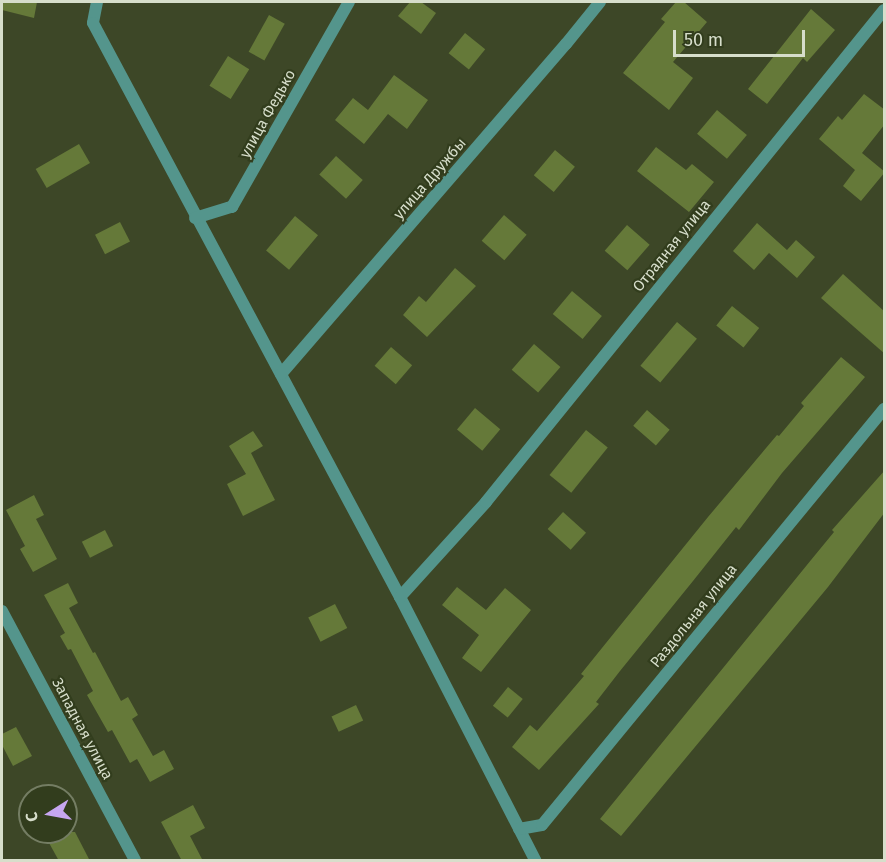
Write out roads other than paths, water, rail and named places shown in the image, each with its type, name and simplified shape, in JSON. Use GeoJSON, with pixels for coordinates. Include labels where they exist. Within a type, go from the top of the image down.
{"type":"FeatureCollection","features":[{"type":"Feature","properties":{"kind":"street"},"geometry":{"type":"LineString","coordinates":[[97,2],[93,22],[195,218],[400,597],[535,861]]}},
{"type":"Feature","properties":{"kind":"street","name":"улица Федько"},"geometry":{"type":"LineString","coordinates":[[195,218],[232,207],[349,2]]}},
{"type":"Feature","properties":{"kind":"street","name":"улица Дружбы"},"geometry":{"type":"LineString","coordinates":[[281,374],[600,2]]}},
{"type":"Feature","properties":{"kind":"street","name":"Отрадная улица"},"geometry":{"type":"LineString","coordinates":[[400,597],[486,502],[885,10]]}},
{"type":"Feature","properties":{"kind":"street","name":"Раздольная улица"},"geometry":{"type":"LineString","coordinates":[[519,829],[542,825],[885,409]]}},
{"type":"Feature","properties":{"kind":"street","name":"Западная улица"},"geometry":{"type":"LineString","coordinates":[[2,611],[135,861]]}}]}
